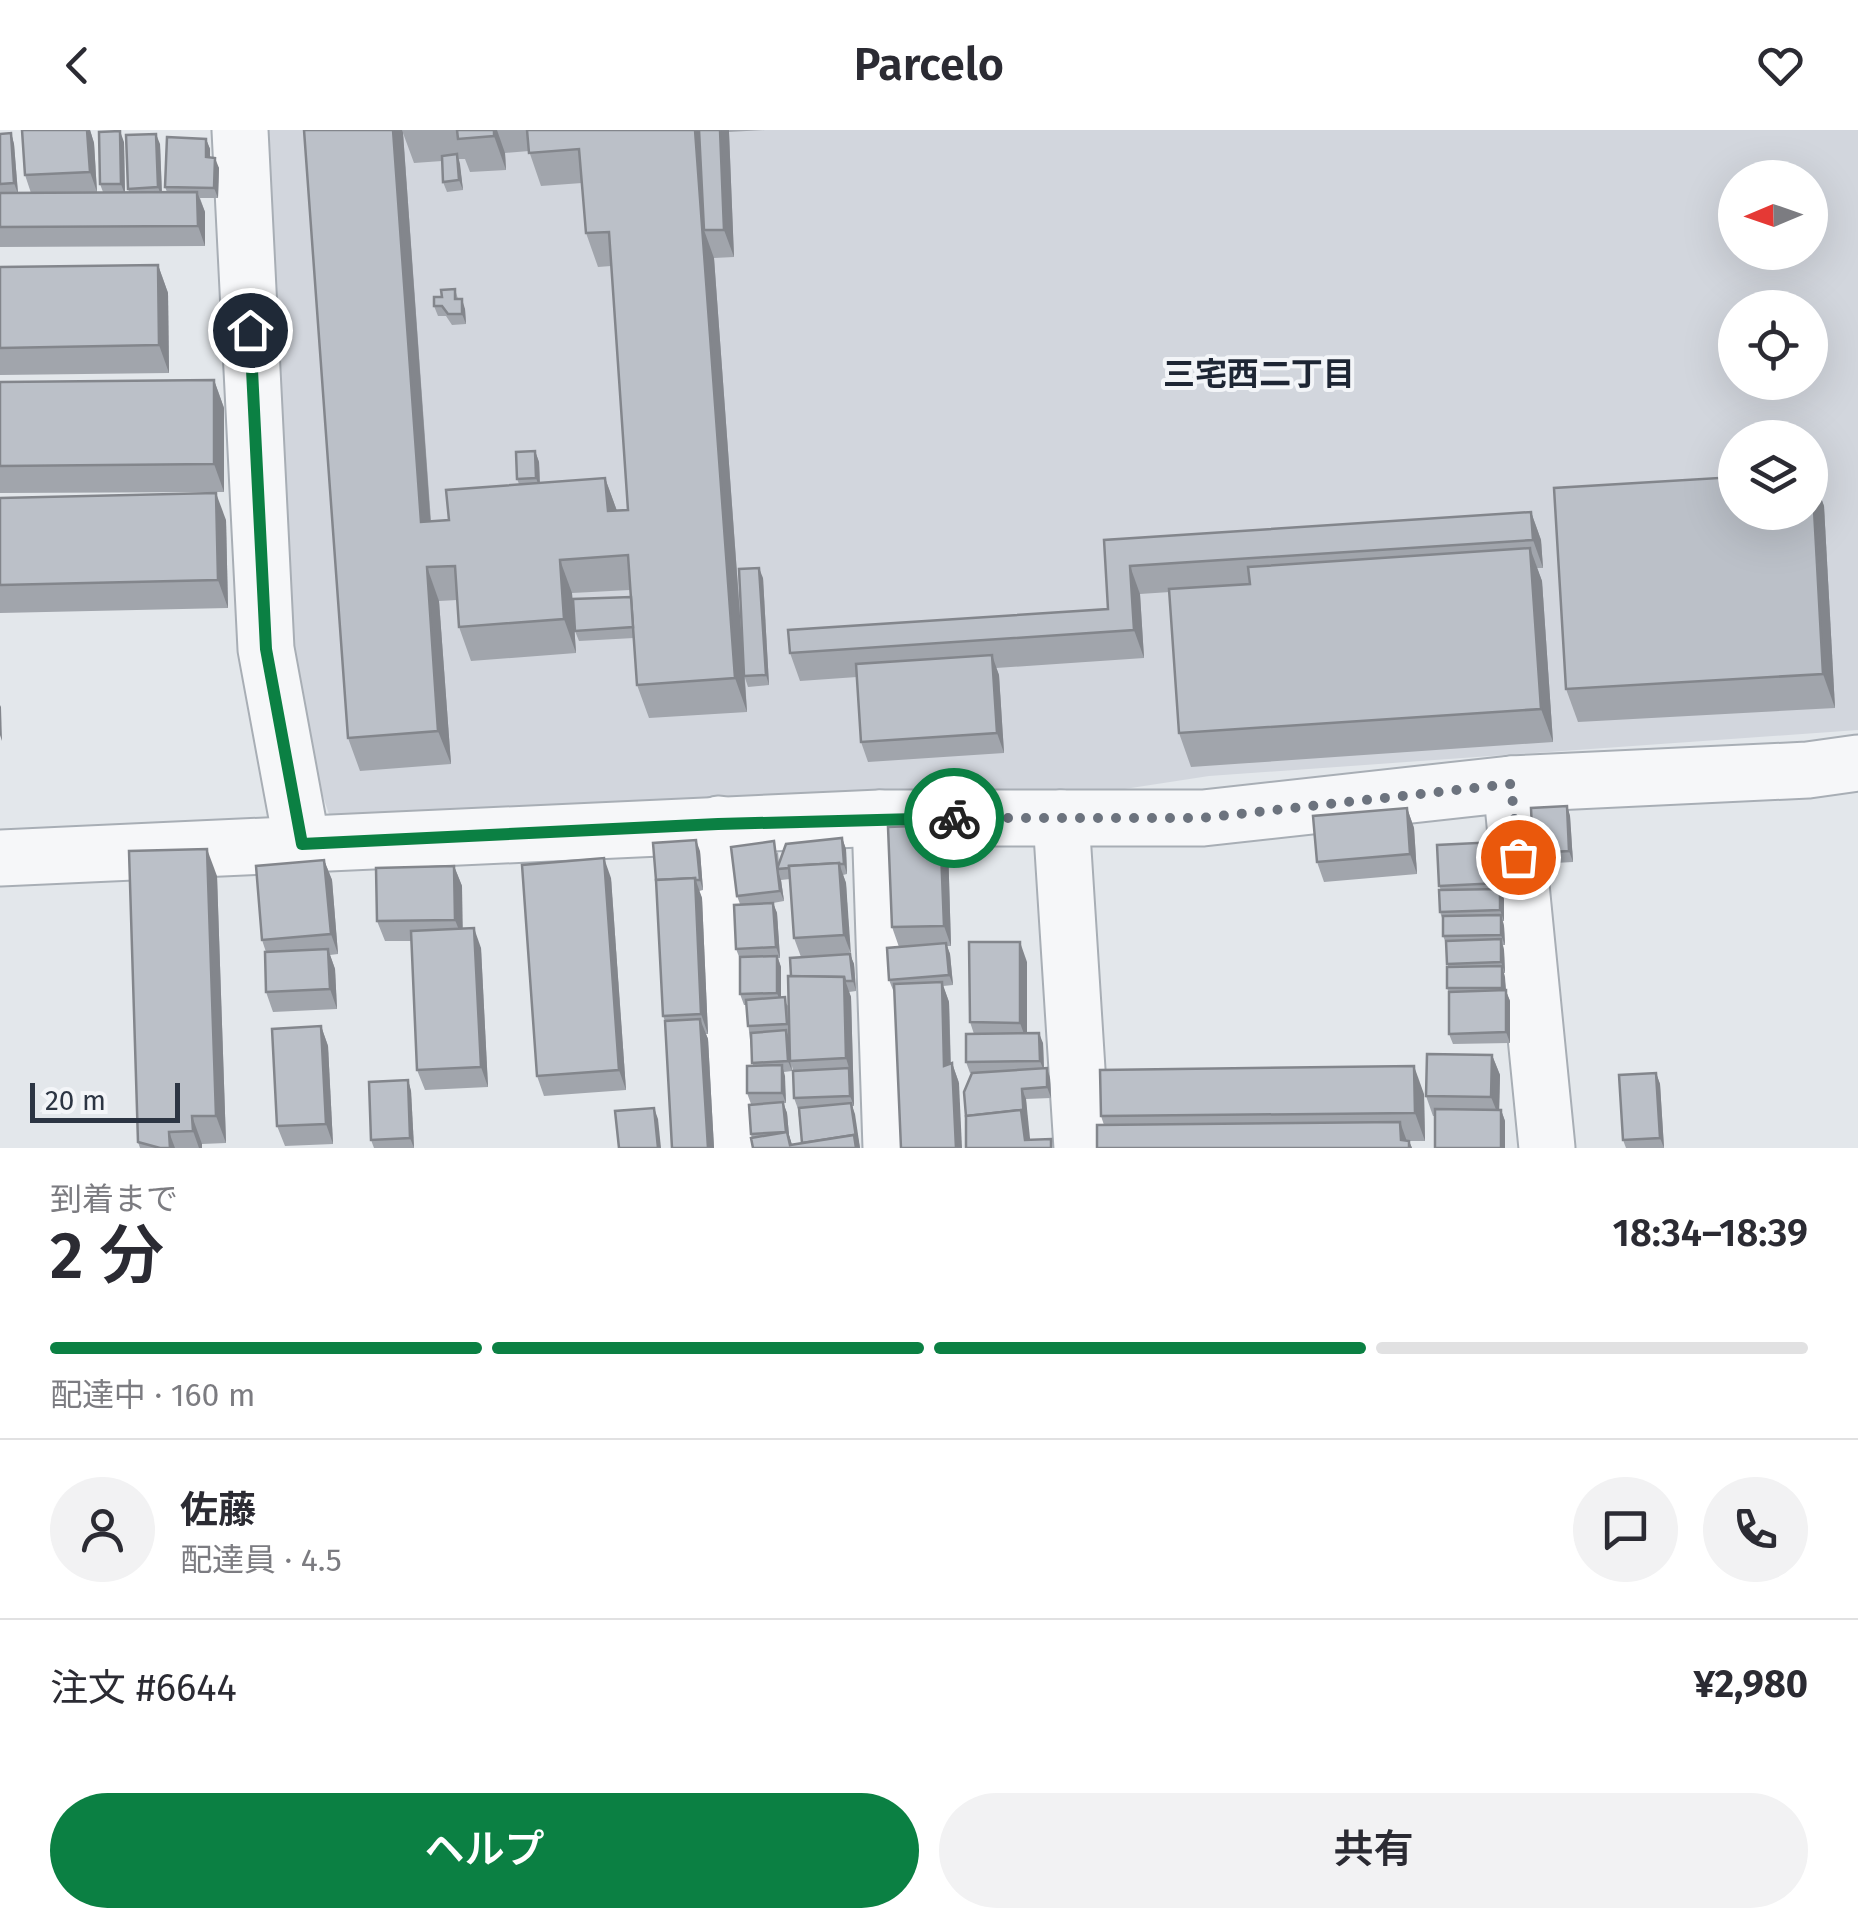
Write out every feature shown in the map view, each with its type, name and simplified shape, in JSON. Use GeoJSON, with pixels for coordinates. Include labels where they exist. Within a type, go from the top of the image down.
{"type":"FeatureCollection","features":[{"type":"Feature","properties":{"kind":"street"},"geometry":{"type":"LineString","coordinates":[[240,130],[266,649],[302,844]]}},
{"type":"Feature","properties":{"kind":"street"},"geometry":{"type":"LineString","coordinates":[[0,858],[880,818],[1202,818],[1511,784],[1808,770],[1858,763]]}},
{"type":"Feature","properties":{"kind":"street"},"geometry":{"type":"LineString","coordinates":[[1511,784],[1547,1148]]}},
{"type":"Feature","properties":{"kind":"street"},"geometry":{"type":"LineString","coordinates":[[880,818],[891,1148]]}},
{"type":"Feature","properties":{"kind":"street"},"geometry":{"type":"LineString","coordinates":[[1060,818],[1082,1148]]}},
{"type":"Feature","properties":{"kind":"street"},"geometry":{"type":"LineString","coordinates":[[718,824],[734,1148]]}},
{"type":"Feature","properties":{"kind":"shaded area"},"geometry":{"type":"Polygon","coordinates":[[[254,130],[1858,130],[1858,730],[1209,776],[1066,798],[330,817],[298,722],[254,130]]]}},
{"type":"Feature","properties":{"kind":"building"},"geometry":{"type":"Polygon","coordinates":[[[22,130],[87,130],[90,172],[25,175],[22,130]]]}},
{"type":"Feature","properties":{"kind":"building"},"geometry":{"type":"Polygon","coordinates":[[[304,130],[393,130],[421,522],[449,520],[446,490],[605,478],[608,511],[628,510],[609,232],[586,233],[579,149],[529,153],[527,130],[695,130],[735,678],[637,685],[628,555],[560,560],[564,619],[459,627],[455,566],[427,567],[438,731],[348,738],[304,130]]]}},
{"type":"Feature","properties":{"kind":"building"},"geometry":{"type":"Polygon","coordinates":[[[457,130],[494,130],[494,136],[458,139],[457,130]]]}},
{"type":"Feature","properties":{"kind":"building"},"geometry":{"type":"Polygon","coordinates":[[[699,130],[720,130],[724,230],[704,230],[699,130]]]}},
{"type":"Feature","properties":{"kind":"building"},"geometry":{"type":"Polygon","coordinates":[[[120,131],[121,184],[100,184],[99,132],[120,131]]]}},
{"type":"Feature","properties":{"kind":"building"},"geometry":{"type":"Polygon","coordinates":[[[11,133],[14,183],[0,184],[0,134],[11,133]]]}},
{"type":"Feature","properties":{"kind":"building"},"geometry":{"type":"Polygon","coordinates":[[[156,134],[158,187],[128,189],[126,135],[156,134]]]}},
{"type":"Feature","properties":{"kind":"building"},"geometry":{"type":"Polygon","coordinates":[[[167,137],[206,139],[206,157],[215,158],[214,188],[165,187],[167,137]]]}},
{"type":"Feature","properties":{"kind":"building"},"geometry":{"type":"Polygon","coordinates":[[[457,154],[459,180],[443,182],[442,156],[457,154]]]}},
{"type":"Feature","properties":{"kind":"building"},"geometry":{"type":"Polygon","coordinates":[[[197,192],[198,226],[0,227],[0,193],[197,192]]]}},
{"type":"Feature","properties":{"kind":"building"},"geometry":{"type":"Polygon","coordinates":[[[158,265],[159,345],[0,348],[0,267],[158,265]]]}},
{"type":"Feature","properties":{"kind":"building"},"geometry":{"type":"Polygon","coordinates":[[[455,289],[455,299],[462,299],[462,314],[448,314],[442,306],[434,306],[434,297],[442,297],[441,290],[455,289]]]}},
{"type":"Feature","properties":{"kind":"building"},"geometry":{"type":"Polygon","coordinates":[[[214,380],[214,464],[0,466],[0,382],[214,380]]]}},
{"type":"Feature","properties":{"kind":"building"},"geometry":{"type":"Polygon","coordinates":[[[535,451],[536,478],[517,479],[516,452],[535,451]]]}},
{"type":"Feature","properties":{"kind":"building"},"geometry":{"type":"Polygon","coordinates":[[[1718,478],[1718,530],[1815,530],[1823,674],[1566,689],[1554,488],[1718,478]]]}},
{"type":"Feature","properties":{"kind":"building"},"geometry":{"type":"Polygon","coordinates":[[[216,493],[218,580],[0,585],[0,498],[216,493]]]}},
{"type":"Feature","properties":{"kind":"building"},"geometry":{"type":"Polygon","coordinates":[[[1531,512],[1533,540],[1130,566],[1134,630],[790,653],[788,630],[1108,609],[1104,540],[1531,512]]]}},
{"type":"Feature","properties":{"kind":"building"},"geometry":{"type":"Polygon","coordinates":[[[1530,548],[1541,709],[1179,733],[1169,589],[1250,584],[1248,567],[1530,548]]]}},
{"type":"Feature","properties":{"kind":"building"},"geometry":{"type":"Polygon","coordinates":[[[759,568],[766,675],[744,676],[739,569],[759,568]]]}},
{"type":"Feature","properties":{"kind":"building"},"geometry":{"type":"Polygon","coordinates":[[[631,597],[633,627],[575,631],[573,599],[631,597]]]}},
{"type":"Feature","properties":{"kind":"building"},"geometry":{"type":"Polygon","coordinates":[[[992,655],[997,733],[861,742],[856,664],[992,655]]]}},
{"type":"Feature","properties":{"kind":"building"},"geometry":{"type":"Polygon","coordinates":[[[1567,806],[1569,851],[1533,853],[1531,808],[1567,806]]]}},
{"type":"Feature","properties":{"kind":"building"},"geometry":{"type":"Polygon","coordinates":[[[1407,808],[1410,854],[1317,862],[1313,816],[1407,808]]]}},
{"type":"Feature","properties":{"kind":"building"},"geometry":{"type":"Polygon","coordinates":[[[940,825],[944,926],[892,927],[888,827],[940,825]]]}},
{"type":"Feature","properties":{"kind":"building"},"geometry":{"type":"Polygon","coordinates":[[[842,838],[844,864],[777,869],[786,844],[842,838]]]}},
{"type":"Feature","properties":{"kind":"building"},"geometry":{"type":"Polygon","coordinates":[[[696,840],[700,880],[656,880],[653,843],[696,840]]]}},
{"type":"Feature","properties":{"kind":"building"},"geometry":{"type":"Polygon","coordinates":[[[774,841],[780,891],[737,896],[731,847],[774,841]]]}},
{"type":"Feature","properties":{"kind":"building"},"geometry":{"type":"Polygon","coordinates":[[[1497,842],[1500,883],[1439,886],[1437,845],[1497,842]]]}},
{"type":"Feature","properties":{"kind":"building"},"geometry":{"type":"Polygon","coordinates":[[[207,849],[216,1116],[192,1116],[193,1131],[169,1132],[170,1148],[160,1148],[138,1142],[129,851],[207,849]]]}},
{"type":"Feature","properties":{"kind":"building"},"geometry":{"type":"Polygon","coordinates":[[[604,858],[619,1070],[537,1076],[522,865],[604,858]]]}},
{"type":"Feature","properties":{"kind":"building"},"geometry":{"type":"Polygon","coordinates":[[[324,860],[331,934],[262,940],[256,866],[324,860]]]}},
{"type":"Feature","properties":{"kind":"building"},"geometry":{"type":"Polygon","coordinates":[[[839,863],[844,935],[794,938],[789,866],[839,863]]]}},
{"type":"Feature","properties":{"kind":"building"},"geometry":{"type":"Polygon","coordinates":[[[454,866],[455,920],[377,921],[376,868],[454,866]]]}},
{"type":"Feature","properties":{"kind":"building"},"geometry":{"type":"Polygon","coordinates":[[[695,878],[701,1014],[663,1016],[656,880],[695,878]]]}},
{"type":"Feature","properties":{"kind":"building"},"geometry":{"type":"Polygon","coordinates":[[[1500,889],[1500,910],[1440,912],[1439,890],[1500,889]]]}},
{"type":"Feature","properties":{"kind":"building"},"geometry":{"type":"Polygon","coordinates":[[[773,903],[776,947],[736,949],[734,905],[773,903]]]}},
{"type":"Feature","properties":{"kind":"building"},"geometry":{"type":"Polygon","coordinates":[[[1501,915],[1501,935],[1443,936],[1443,916],[1501,915]]]}},
{"type":"Feature","properties":{"kind":"building"},"geometry":{"type":"Polygon","coordinates":[[[474,928],[481,1067],[417,1070],[411,931],[474,928]]]}},
{"type":"Feature","properties":{"kind":"building"},"geometry":{"type":"Polygon","coordinates":[[[1501,939],[1501,962],[1447,964],[1446,941],[1501,939]]]}},
{"type":"Feature","properties":{"kind":"building"},"geometry":{"type":"Polygon","coordinates":[[[969,942],[1020,942],[1020,1023],[970,1022],[969,942]]]}},
{"type":"Feature","properties":{"kind":"building"},"geometry":{"type":"Polygon","coordinates":[[[946,943],[949,975],[889,980],[887,948],[946,943]]]}},
{"type":"Feature","properties":{"kind":"building"},"geometry":{"type":"Polygon","coordinates":[[[328,949],[330,989],[266,992],[265,952],[328,949]]]}},
{"type":"Feature","properties":{"kind":"building"},"geometry":{"type":"Polygon","coordinates":[[[850,954],[853,981],[845,981],[844,977],[791,976],[790,958],[850,954]]]}},
{"type":"Feature","properties":{"kind":"building"},"geometry":{"type":"Polygon","coordinates":[[[777,956],[777,993],[740,994],[740,957],[777,956]]]}},
{"type":"Feature","properties":{"kind":"building"},"geometry":{"type":"Polygon","coordinates":[[[1502,966],[1502,988],[1447,988],[1447,967],[1502,966]]]}},
{"type":"Feature","properties":{"kind":"building"},"geometry":{"type":"Polygon","coordinates":[[[788,976],[844,977],[846,1058],[790,1061],[788,976]]]}},
{"type":"Feature","properties":{"kind":"building"},"geometry":{"type":"Polygon","coordinates":[[[942,982],[944,1066],[952,1063],[956,1148],[901,1148],[894,984],[942,982]]]}},
{"type":"Feature","properties":{"kind":"building"},"geometry":{"type":"Polygon","coordinates":[[[1506,990],[1506,1032],[1449,1034],[1449,992],[1506,990]]]}},
{"type":"Feature","properties":{"kind":"building"},"geometry":{"type":"Polygon","coordinates":[[[785,997],[787,1024],[748,1026],[746,1000],[785,997]]]}},
{"type":"Feature","properties":{"kind":"building"},"geometry":{"type":"Polygon","coordinates":[[[700,1019],[708,1148],[672,1148],[665,1021],[700,1019]]]}},
{"type":"Feature","properties":{"kind":"building"},"geometry":{"type":"Polygon","coordinates":[[[321,1026],[326,1124],[277,1126],[272,1029],[321,1026]]]}},
{"type":"Feature","properties":{"kind":"building"},"geometry":{"type":"Polygon","coordinates":[[[786,1030],[788,1061],[752,1063],[751,1033],[786,1030]]]}},
{"type":"Feature","properties":{"kind":"building"},"geometry":{"type":"Polygon","coordinates":[[[1039,1033],[1040,1061],[966,1062],[966,1034],[1039,1033]]]}},
{"type":"Feature","properties":{"kind":"building"},"geometry":{"type":"Polygon","coordinates":[[[1427,1054],[1492,1055],[1491,1097],[1426,1096],[1427,1054]]]}},
{"type":"Feature","properties":{"kind":"building"},"geometry":{"type":"Polygon","coordinates":[[[782,1065],[782,1093],[747,1093],[747,1066],[782,1065]]]}},
{"type":"Feature","properties":{"kind":"building"},"geometry":{"type":"Polygon","coordinates":[[[1414,1066],[1415,1113],[1101,1116],[1100,1070],[1414,1066]]]}},
{"type":"Feature","properties":{"kind":"building"},"geometry":{"type":"Polygon","coordinates":[[[849,1068],[850,1096],[794,1098],[793,1071],[849,1068]]]}},
{"type":"Feature","properties":{"kind":"building"},"geometry":{"type":"Polygon","coordinates":[[[1047,1068],[1047,1087],[1022,1089],[1024,1120],[1021,1110],[966,1116],[964,1092],[972,1073],[1047,1068]]]}},
{"type":"Feature","properties":{"kind":"building"},"geometry":{"type":"Polygon","coordinates":[[[1656,1073],[1660,1138],[1623,1140],[1619,1075],[1656,1073]]]}},
{"type":"Feature","properties":{"kind":"building"},"geometry":{"type":"Polygon","coordinates":[[[408,1080],[410,1138],[371,1140],[369,1082],[408,1080]]]}},
{"type":"Feature","properties":{"kind":"building"},"geometry":{"type":"Polygon","coordinates":[[[783,1102],[786,1132],[751,1134],[749,1105],[783,1102]]]}},
{"type":"Feature","properties":{"kind":"building"},"geometry":{"type":"Polygon","coordinates":[[[851,1103],[857,1144],[854,1135],[802,1143],[799,1108],[851,1103]]]}},
{"type":"Feature","properties":{"kind":"building"},"geometry":{"type":"Polygon","coordinates":[[[654,1108],[658,1148],[619,1148],[615,1111],[654,1108]]]}},
{"type":"Feature","properties":{"kind":"building"},"geometry":{"type":"Polygon","coordinates":[[[1435,1109],[1501,1110],[1501,1148],[1435,1148],[1435,1109]]]}},
{"type":"Feature","properties":{"kind":"building"},"geometry":{"type":"Polygon","coordinates":[[[1021,1110],[1025,1140],[1051,1139],[1051,1148],[966,1148],[966,1116],[1021,1110]]]}},
{"type":"Feature","properties":{"kind":"building"},"geometry":{"type":"Polygon","coordinates":[[[1400,1122],[1401,1140],[1409,1141],[1409,1148],[1097,1148],[1097,1125],[1400,1122]]]}},
{"type":"Feature","properties":{"kind":"building"},"geometry":{"type":"Polygon","coordinates":[[[787,1132],[790,1145],[854,1135],[856,1148],[753,1148],[751,1138],[787,1132]]]}},
{"type":"Feature","properties":{"kind":"way so far"},"geometry":{"type":"LineString","coordinates":[[954,818],[1202,818],[1511,784],[1518,857]]}},
{"type":"Feature","properties":{"kind":"district","name":"三宅西二丁目"},"geometry":{"type":"Point","coordinates":[1259,374]}},
{"type":"Feature","properties":{"kind":"route"},"geometry":{"type":"LineString","coordinates":[[250,330],[266,649],[302,844],[718,824],[954,818]]}}]}
